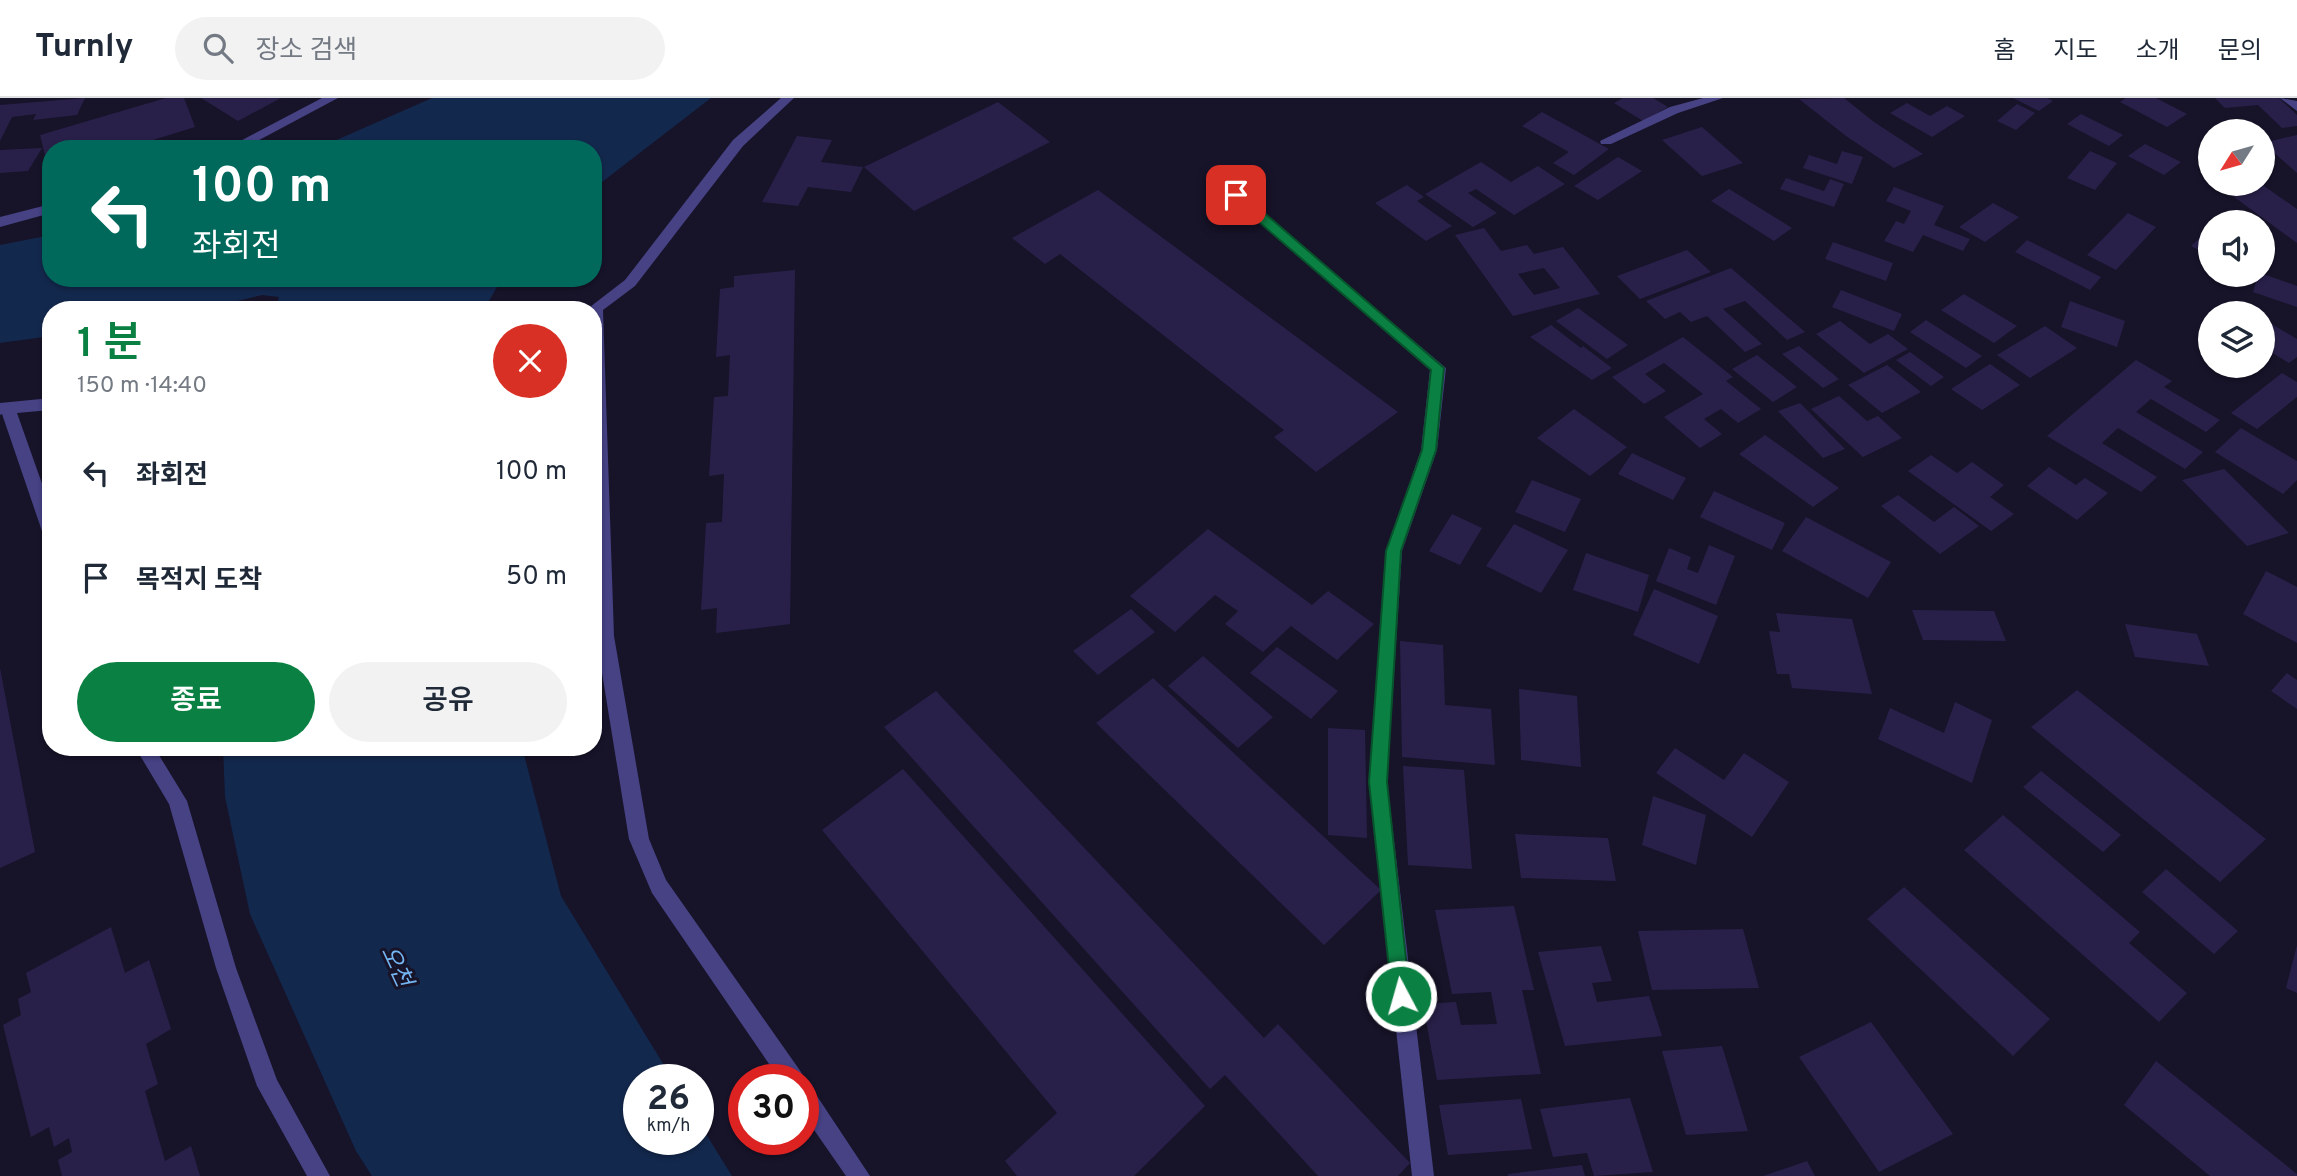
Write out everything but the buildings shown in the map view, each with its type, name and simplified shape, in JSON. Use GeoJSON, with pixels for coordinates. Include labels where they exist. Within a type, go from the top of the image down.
{"type":"FeatureCollection","features":[{"type":"Feature","properties":{"kind":"street"},"geometry":{"type":"LineString","coordinates":[[249,140],[332,98]]}},
{"type":"Feature","properties":{"kind":"street"},"geometry":{"type":"LineString","coordinates":[[602,304],[630,283],[738,144],[788,98]]}},
{"type":"Feature","properties":{"kind":"street"},"geometry":{"type":"LineString","coordinates":[[1606,141],[1674,110],[1717,98]]}},
{"type":"Feature","properties":{"kind":"street"},"geometry":{"type":"LineString","coordinates":[[2286,98],[2297,107]]}},
{"type":"Feature","properties":{"kind":"street"},"geometry":{"type":"LineString","coordinates":[[1236,195],[1438,368],[1429,450],[1394,551],[1378,782],[1423,1176]]}},
{"type":"Feature","properties":{"kind":"street"},"geometry":{"type":"LineString","coordinates":[[0,222],[42,210]]}},
{"type":"Feature","properties":{"kind":"street"},"geometry":{"type":"LineString","coordinates":[[42,405],[4,408],[42,510]]}},
{"type":"Feature","properties":{"kind":"street"},"geometry":{"type":"LineString","coordinates":[[602,538],[605,636],[639,839],[659,886],[782,1064]]}},
{"type":"Feature","properties":{"kind":"street"},"geometry":{"type":"LineString","coordinates":[[150,756],[178,801],[226,968],[268,1086],[319,1176]]}},
{"type":"Feature","properties":{"kind":"street"},"geometry":{"type":"LineString","coordinates":[[819,1118],[859,1176]]}},
{"type":"Feature","properties":{"kind":"water"},"geometry":{"type":"Polygon","coordinates":[[[432,98],[711,98],[602,182],[602,140],[336,140],[432,98]]]}},
{"type":"Feature","properties":{"kind":"water"},"geometry":{"type":"Polygon","coordinates":[[[42,237],[42,287],[497,287],[489,301],[277,301],[279,297],[262,295],[238,301],[42,301],[42,337],[0,343],[0,245],[42,237]]]}},
{"type":"Feature","properties":{"kind":"water","name":"오천"},"geometry":{"type":"Polygon","coordinates":[[[223,756],[524,756],[561,896],[663,1064],[623,1064],[623,1155],[714,1155],[714,1147],[732,1176],[372,1176],[356,1151],[250,914],[225,797],[223,756]]]}},
{"type":"Feature","properties":{"kind":"route"},"geometry":{"type":"LineString","coordinates":[[1236,195],[1438,368],[1429,450],[1394,551],[1378,782],[1401,996]]}}]}
